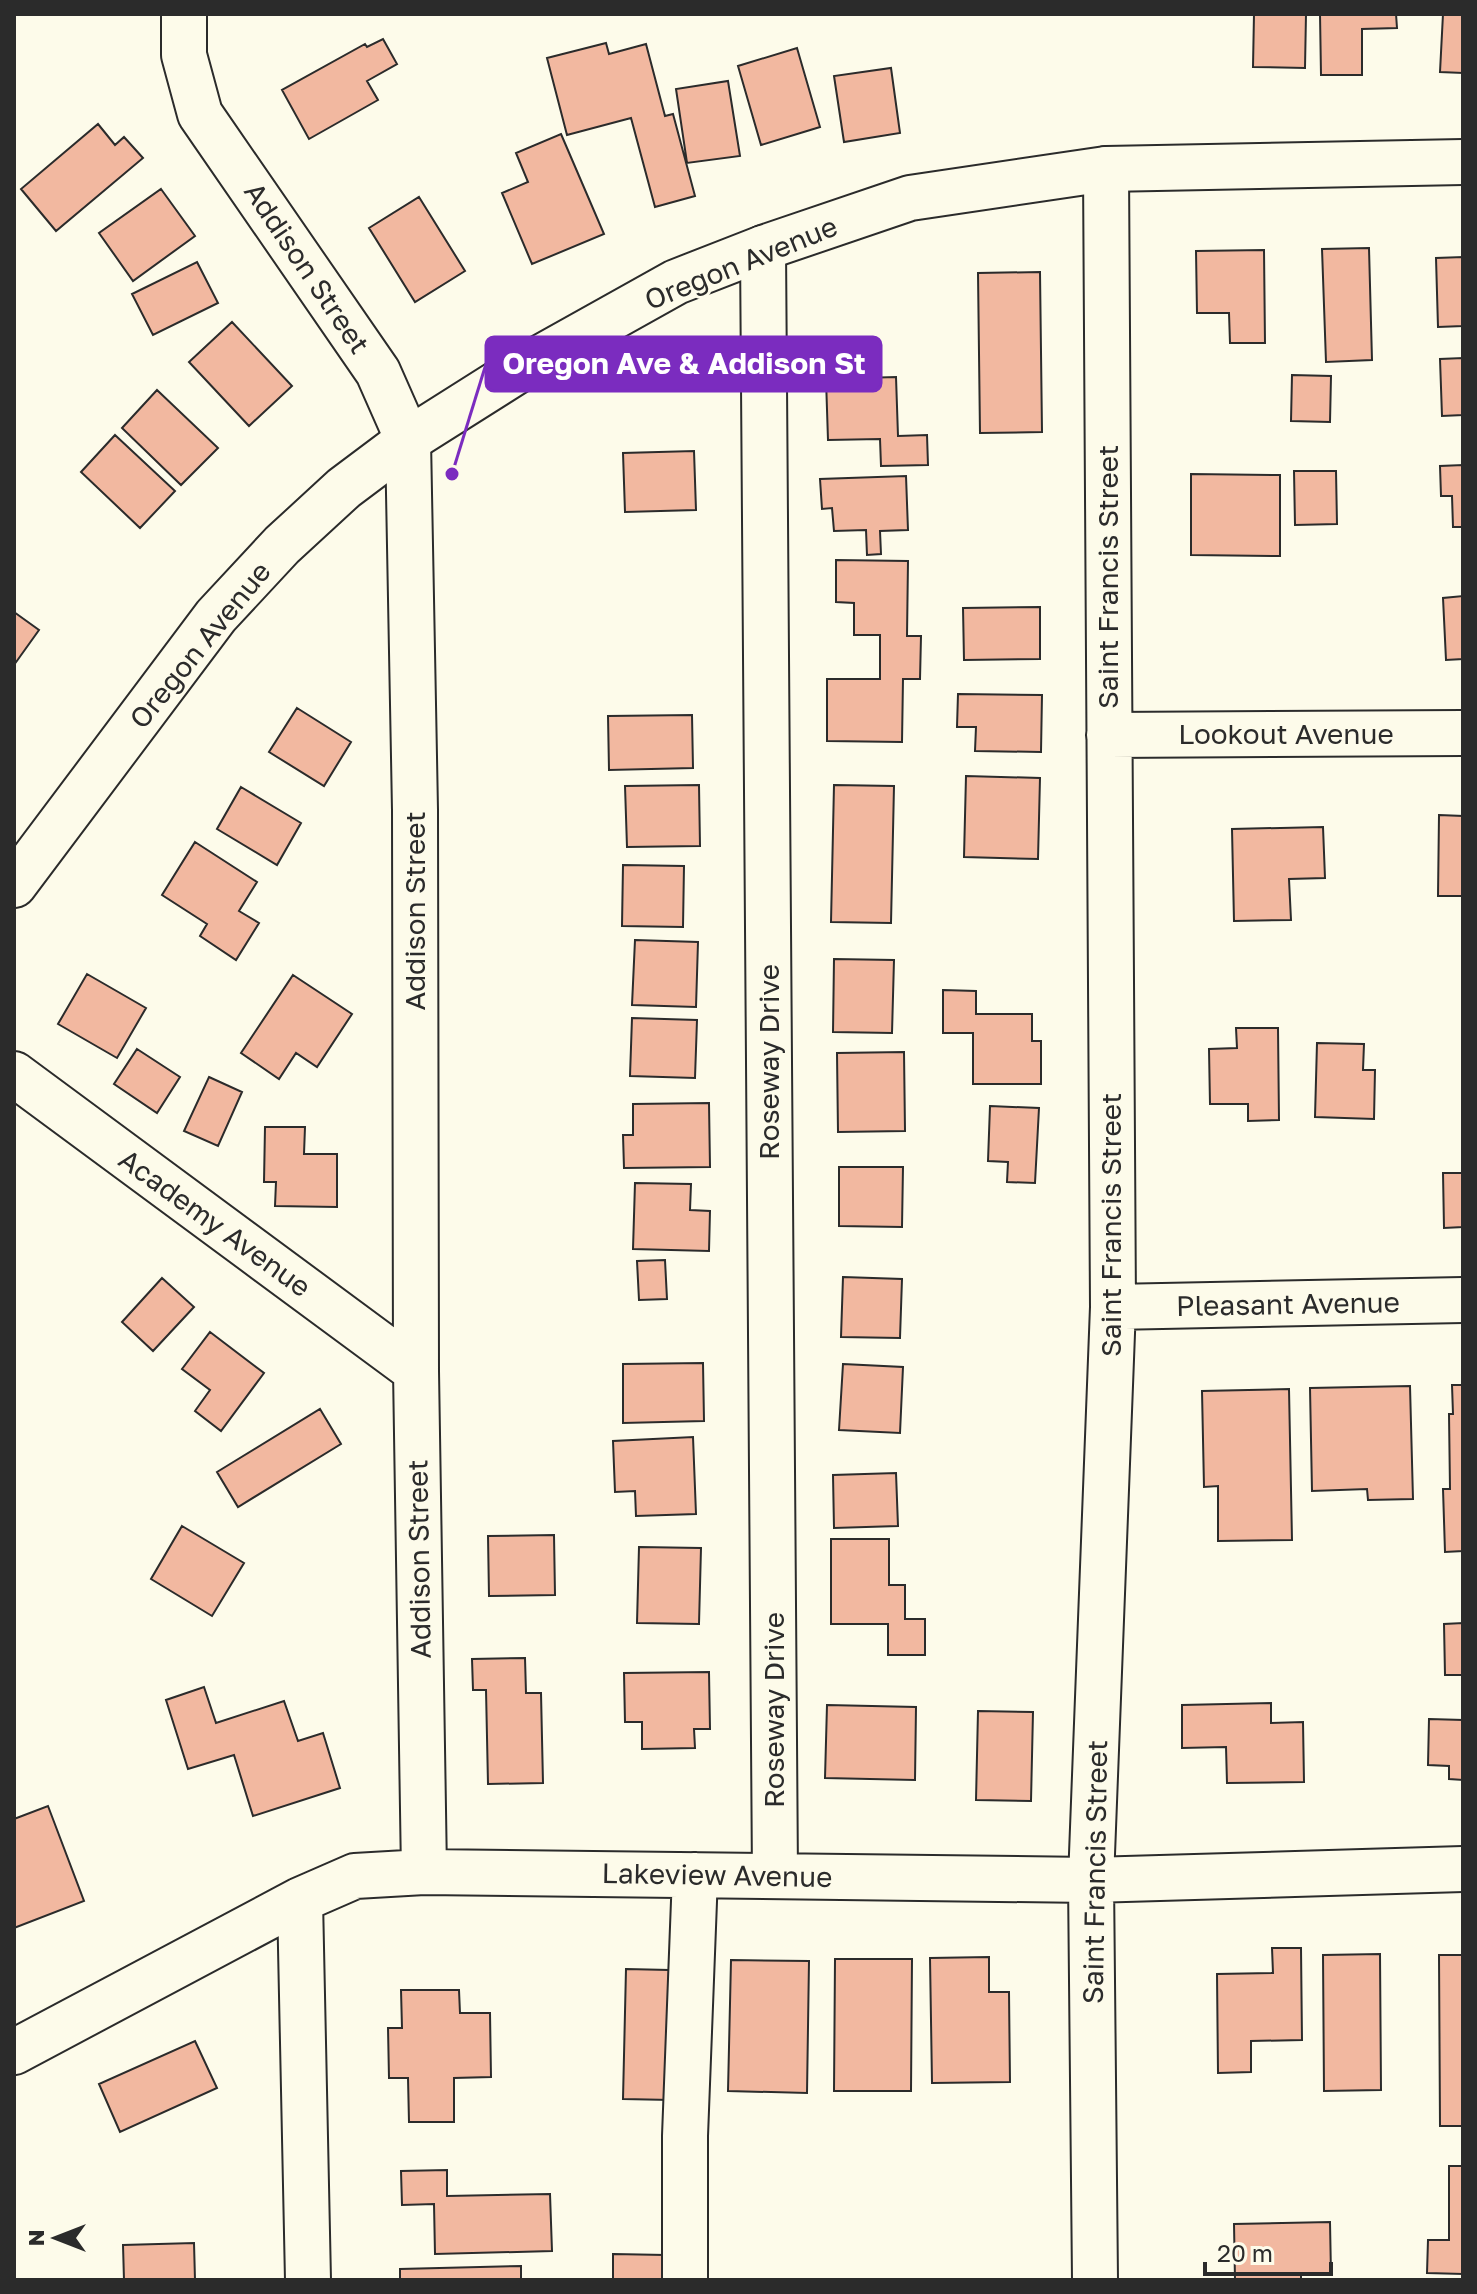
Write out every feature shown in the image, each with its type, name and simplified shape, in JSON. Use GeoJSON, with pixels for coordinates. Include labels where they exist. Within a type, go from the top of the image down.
{"type":"FeatureCollection","features":[{"type":"Feature","properties":{"kind":"street","name":"Addison Street"},"geometry":{"type":"LineString","coordinates":[[184,14],[184,55],[200,114],[378,372],[408,440],[415,810],[416,1371],[424,1872]]}},
{"type":"Feature","properties":{"kind":"street","name":"Oregon Avenue"},"geometry":{"type":"LineString","coordinates":[[14,885],[216,616],[282,545],[323,507],[408,440],[522,368],[676,282],[763,248],[910,198],[1106,169],[1463,162]]}},
{"type":"Feature","properties":{"kind":"street","name":"Saint Francis Street"},"geometry":{"type":"LineString","coordinates":[[1095,2280],[1091,1880],[1113,1307],[1106,169]]}},
{"type":"Feature","properties":{"kind":"street","name":"Roseway Drive"},"geometry":{"type":"LineString","coordinates":[[763,248],[775,1876]]}},
{"type":"Feature","properties":{"kind":"street","name":"Lookout Avenue"},"geometry":{"type":"LineString","coordinates":[[1109,735],[1463,733]]}},
{"type":"Feature","properties":{"kind":"street","name":"Academy Avenue"},"geometry":{"type":"LineString","coordinates":[[14,1074],[416,1371]]}},
{"type":"Feature","properties":{"kind":"street","name":"Pleasant Avenue"},"geometry":{"type":"LineString","coordinates":[[1113,1307],[1463,1300]]}},
{"type":"Feature","properties":{"kind":"street","name":"Lakeview Avenue"},"geometry":{"type":"LineString","coordinates":[[14,2052],[300,1900],[355,1876],[424,1872],[1091,1880],[1463,1869]]}},
{"type":"Feature","properties":{"kind":"street"},"geometry":{"type":"LineString","coordinates":[[685,2280],[685,2136],[695,1875]]}},
{"type":"Feature","properties":{"kind":"street"},"geometry":{"type":"LineString","coordinates":[[300,1900],[308,2280]]}},
{"type":"Feature","properties":{"kind":"building"},"geometry":{"type":"Polygon","coordinates":[[[1254,14],[1306,14],[1305,68],[1253,67],[1254,14]]]}},
{"type":"Feature","properties":{"kind":"building"},"geometry":{"type":"Polygon","coordinates":[[[1320,14],[1396,14],[1397,28],[1362,29],[1362,75],[1321,75],[1320,14]]]}},
{"type":"Feature","properties":{"kind":"building"},"geometry":{"type":"Polygon","coordinates":[[[1443,14],[1463,14],[1463,73],[1440,72],[1443,14]]]}},
{"type":"Feature","properties":{"kind":"building"},"geometry":{"type":"Polygon","coordinates":[[[383,39],[397,64],[367,81],[378,100],[309,139],[282,90],[365,44],[367,47],[383,39]]]}},
{"type":"Feature","properties":{"kind":"building"},"geometry":{"type":"Polygon","coordinates":[[[606,43],[609,54],[646,44],[665,116],[673,114],[695,196],[655,207],[631,118],[567,135],[547,58],[606,43]]]}},
{"type":"Feature","properties":{"kind":"building"},"geometry":{"type":"Polygon","coordinates":[[[797,48],[820,127],[761,145],[738,66],[797,48]]]}},
{"type":"Feature","properties":{"kind":"building"},"geometry":{"type":"Polygon","coordinates":[[[891,68],[900,133],[844,142],[834,76],[891,68]]]}},
{"type":"Feature","properties":{"kind":"building"},"geometry":{"type":"Polygon","coordinates":[[[728,81],[740,156],[687,163],[676,89],[728,81]]]}},
{"type":"Feature","properties":{"kind":"building"},"geometry":{"type":"Polygon","coordinates":[[[98,124],[115,145],[124,137],[143,158],[56,231],[21,189],[98,124]]]}},
{"type":"Feature","properties":{"kind":"building"},"geometry":{"type":"Polygon","coordinates":[[[561,134],[604,234],[532,264],[502,193],[528,182],[516,153],[561,134]]]}},
{"type":"Feature","properties":{"kind":"building"},"geometry":{"type":"Polygon","coordinates":[[[161,189],[195,236],[133,281],[99,233],[161,189]]]}},
{"type":"Feature","properties":{"kind":"building"},"geometry":{"type":"Polygon","coordinates":[[[419,197],[465,271],[415,302],[369,228],[419,197]]]}},
{"type":"Feature","properties":{"kind":"building"},"geometry":{"type":"Polygon","coordinates":[[[1369,248],[1372,360],[1326,362],[1322,249],[1369,248]]]}},
{"type":"Feature","properties":{"kind":"building"},"geometry":{"type":"Polygon","coordinates":[[[1264,250],[1265,343],[1230,343],[1229,313],[1197,313],[1196,251],[1264,250]]]}},
{"type":"Feature","properties":{"kind":"building"},"geometry":{"type":"Polygon","coordinates":[[[1463,257],[1463,326],[1438,327],[1436,258],[1463,257]]]}},
{"type":"Feature","properties":{"kind":"building"},"geometry":{"type":"Polygon","coordinates":[[[197,262],[218,303],[153,335],[132,294],[197,262]]]}},
{"type":"Feature","properties":{"kind":"building"},"geometry":{"type":"Polygon","coordinates":[[[1040,272],[1042,432],[980,433],[978,273],[1040,272]]]}},
{"type":"Feature","properties":{"kind":"building"},"geometry":{"type":"Polygon","coordinates":[[[232,322],[292,386],[249,426],[189,362],[232,322]]]}},
{"type":"Feature","properties":{"kind":"building"},"geometry":{"type":"Polygon","coordinates":[[[1463,358],[1463,415],[1442,416],[1440,359],[1463,358]]]}},
{"type":"Feature","properties":{"kind":"building"},"geometry":{"type":"Polygon","coordinates":[[[1292,375],[1331,376],[1330,422],[1291,421],[1292,375]]]}},
{"type":"Feature","properties":{"kind":"building"},"geometry":{"type":"Polygon","coordinates":[[[896,377],[898,436],[927,435],[928,465],[881,466],[880,439],[828,440],[826,379],[896,377]]]}},
{"type":"Feature","properties":{"kind":"building"},"geometry":{"type":"Polygon","coordinates":[[[157,390],[218,448],[181,485],[122,428],[157,390]]]}},
{"type":"Feature","properties":{"kind":"building"},"geometry":{"type":"Polygon","coordinates":[[[115,435],[175,491],[140,528],[81,472],[115,435]]]}},
{"type":"Feature","properties":{"kind":"building"},"geometry":{"type":"Polygon","coordinates":[[[694,451],[696,510],[625,512],[623,453],[694,451]]]}},
{"type":"Feature","properties":{"kind":"building"},"geometry":{"type":"Polygon","coordinates":[[[1463,465],[1463,527],[1453,527],[1452,496],[1441,496],[1440,466],[1463,465]]]}},
{"type":"Feature","properties":{"kind":"building"},"geometry":{"type":"Polygon","coordinates":[[[1294,471],[1336,471],[1337,524],[1295,525],[1294,471]]]}},
{"type":"Feature","properties":{"kind":"building"},"geometry":{"type":"Polygon","coordinates":[[[1191,474],[1280,475],[1280,556],[1191,555],[1191,474]]]}},
{"type":"Feature","properties":{"kind":"building"},"geometry":{"type":"Polygon","coordinates":[[[906,476],[908,530],[880,531],[881,554],[867,555],[866,530],[834,531],[832,508],[822,509],[820,479],[906,476]]]}},
{"type":"Feature","properties":{"kind":"building"},"geometry":{"type":"Polygon","coordinates":[[[836,560],[908,561],[907,636],[921,636],[920,679],[903,679],[902,742],[827,741],[827,679],[880,679],[880,635],[854,635],[854,603],[836,602],[836,560]]]}},
{"type":"Feature","properties":{"kind":"building"},"geometry":{"type":"Polygon","coordinates":[[[1463,596],[1463,659],[1446,660],[1443,598],[1463,596]]]}},
{"type":"Feature","properties":{"kind":"building"},"geometry":{"type":"Polygon","coordinates":[[[1040,607],[1040,659],[964,660],[963,608],[1040,607]]]}},
{"type":"Feature","properties":{"kind":"building"},"geometry":{"type":"Polygon","coordinates":[[[14,612],[39,630],[14,665],[14,612]]]}},
{"type":"Feature","properties":{"kind":"building"},"geometry":{"type":"Polygon","coordinates":[[[958,694],[1042,695],[1041,752],[975,751],[976,727],[957,727],[958,694]]]}},
{"type":"Feature","properties":{"kind":"building"},"geometry":{"type":"Polygon","coordinates":[[[297,708],[351,742],[324,786],[269,752],[297,708]]]}},
{"type":"Feature","properties":{"kind":"building"},"geometry":{"type":"Polygon","coordinates":[[[692,715],[693,768],[609,770],[608,716],[692,715]]]}},
{"type":"Feature","properties":{"kind":"building"},"geometry":{"type":"Polygon","coordinates":[[[966,776],[1040,778],[1038,859],[964,857],[966,776]]]}},
{"type":"Feature","properties":{"kind":"building"},"geometry":{"type":"Polygon","coordinates":[[[699,785],[700,846],[627,847],[625,786],[699,785]]]}},
{"type":"Feature","properties":{"kind":"building"},"geometry":{"type":"Polygon","coordinates":[[[834,785],[894,786],[891,923],[831,922],[834,785]]]}},
{"type":"Feature","properties":{"kind":"building"},"geometry":{"type":"Polygon","coordinates":[[[241,787],[301,823],[277,865],[217,829],[241,787]]]}},
{"type":"Feature","properties":{"kind":"building"},"geometry":{"type":"Polygon","coordinates":[[[1439,815],[1463,816],[1463,896],[1438,896],[1439,815]]]}},
{"type":"Feature","properties":{"kind":"building"},"geometry":{"type":"Polygon","coordinates":[[[1323,827],[1325,878],[1289,879],[1291,920],[1234,921],[1232,829],[1323,827]]]}},
{"type":"Feature","properties":{"kind":"building"},"geometry":{"type":"Polygon","coordinates":[[[195,842],[257,882],[239,911],[259,923],[236,960],[200,936],[207,924],[162,895],[195,842]]]}},
{"type":"Feature","properties":{"kind":"building"},"geometry":{"type":"Polygon","coordinates":[[[623,865],[684,866],[683,927],[622,926],[623,865]]]}},
{"type":"Feature","properties":{"kind":"building"},"geometry":{"type":"Polygon","coordinates":[[[635,940],[698,942],[696,1007],[632,1005],[635,940]]]}},
{"type":"Feature","properties":{"kind":"building"},"geometry":{"type":"Polygon","coordinates":[[[834,959],[894,960],[892,1033],[833,1032],[834,959]]]}},
{"type":"Feature","properties":{"kind":"building"},"geometry":{"type":"Polygon","coordinates":[[[87,974],[146,1008],[117,1058],[58,1024],[87,974]]]}},
{"type":"Feature","properties":{"kind":"building"},"geometry":{"type":"Polygon","coordinates":[[[293,975],[352,1014],[317,1067],[296,1053],[279,1079],[241,1053],[293,975]]]}},
{"type":"Feature","properties":{"kind":"building"},"geometry":{"type":"Polygon","coordinates":[[[943,990],[976,991],[976,1014],[1032,1014],[1032,1041],[1041,1041],[1041,1084],[973,1084],[973,1033],[943,1033],[943,990]]]}},
{"type":"Feature","properties":{"kind":"building"},"geometry":{"type":"Polygon","coordinates":[[[632,1018],[697,1020],[695,1078],[630,1076],[632,1018]]]}},
{"type":"Feature","properties":{"kind":"building"},"geometry":{"type":"Polygon","coordinates":[[[1236,1028],[1278,1028],[1279,1120],[1248,1121],[1248,1104],[1210,1104],[1209,1049],[1237,1048],[1236,1028]]]}},
{"type":"Feature","properties":{"kind":"building"},"geometry":{"type":"Polygon","coordinates":[[[1317,1043],[1364,1044],[1363,1070],[1375,1070],[1374,1119],[1315,1117],[1317,1043]]]}},
{"type":"Feature","properties":{"kind":"building"},"geometry":{"type":"Polygon","coordinates":[[[137,1049],[180,1077],[157,1113],[114,1084],[137,1049]]]}},
{"type":"Feature","properties":{"kind":"building"},"geometry":{"type":"Polygon","coordinates":[[[904,1052],[905,1131],[838,1132],[837,1053],[904,1052]]]}},
{"type":"Feature","properties":{"kind":"building"},"geometry":{"type":"Polygon","coordinates":[[[209,1077],[242,1092],[218,1146],[184,1131],[209,1077]]]}},
{"type":"Feature","properties":{"kind":"building"},"geometry":{"type":"Polygon","coordinates":[[[709,1103],[710,1167],[624,1168],[623,1135],[633,1135],[633,1104],[709,1103]]]}},
{"type":"Feature","properties":{"kind":"building"},"geometry":{"type":"Polygon","coordinates":[[[990,1106],[1039,1108],[1035,1183],[1007,1182],[1008,1162],[988,1161],[990,1106]]]}},
{"type":"Feature","properties":{"kind":"building"},"geometry":{"type":"Polygon","coordinates":[[[265,1127],[305,1127],[304,1154],[337,1154],[337,1207],[275,1206],[276,1182],[264,1182],[265,1127]]]}},
{"type":"Feature","properties":{"kind":"building"},"geometry":{"type":"Polygon","coordinates":[[[839,1167],[903,1167],[902,1227],[839,1226],[839,1167]]]}},
{"type":"Feature","properties":{"kind":"building"},"geometry":{"type":"Polygon","coordinates":[[[1443,1173],[1463,1173],[1463,1227],[1444,1228],[1443,1173]]]}},
{"type":"Feature","properties":{"kind":"building"},"geometry":{"type":"Polygon","coordinates":[[[635,1183],[691,1184],[690,1210],[710,1211],[709,1251],[633,1249],[635,1183]]]}},
{"type":"Feature","properties":{"kind":"building"},"geometry":{"type":"Polygon","coordinates":[[[665,1260],[667,1299],[639,1300],[637,1261],[665,1260]]]}},
{"type":"Feature","properties":{"kind":"building"},"geometry":{"type":"Polygon","coordinates":[[[843,1277],[902,1279],[900,1338],[841,1337],[843,1277]]]}},
{"type":"Feature","properties":{"kind":"building"},"geometry":{"type":"Polygon","coordinates":[[[162,1278],[194,1307],[153,1351],[122,1322],[162,1278]]]}},
{"type":"Feature","properties":{"kind":"building"},"geometry":{"type":"Polygon","coordinates":[[[210,1332],[264,1373],[221,1431],[195,1411],[210,1390],[182,1369],[210,1332]]]}},
{"type":"Feature","properties":{"kind":"building"},"geometry":{"type":"Polygon","coordinates":[[[703,1363],[704,1421],[623,1423],[623,1364],[703,1363]]]}},
{"type":"Feature","properties":{"kind":"building"},"geometry":{"type":"Polygon","coordinates":[[[843,1364],[903,1367],[900,1433],[839,1430],[843,1364]]]}},
{"type":"Feature","properties":{"kind":"building"},"geometry":{"type":"Polygon","coordinates":[[[1452,1385],[1463,1385],[1463,1551],[1445,1552],[1443,1489],[1450,1489],[1449,1414],[1453,1414],[1452,1385]]]}},
{"type":"Feature","properties":{"kind":"building"},"geometry":{"type":"Polygon","coordinates":[[[1410,1386],[1413,1499],[1368,1500],[1367,1489],[1312,1491],[1310,1388],[1410,1386]]]}},
{"type":"Feature","properties":{"kind":"building"},"geometry":{"type":"Polygon","coordinates":[[[1289,1389],[1292,1540],[1218,1541],[1218,1486],[1204,1487],[1202,1391],[1289,1389]]]}},
{"type":"Feature","properties":{"kind":"building"},"geometry":{"type":"Polygon","coordinates":[[[320,1409],[341,1444],[238,1507],[217,1472],[320,1409]]]}},
{"type":"Feature","properties":{"kind":"building"},"geometry":{"type":"Polygon","coordinates":[[[693,1437],[696,1514],[636,1516],[635,1491],[615,1492],[613,1441],[693,1437]]]}},
{"type":"Feature","properties":{"kind":"building"},"geometry":{"type":"Polygon","coordinates":[[[896,1473],[898,1526],[834,1528],[833,1475],[896,1473]]]}},
{"type":"Feature","properties":{"kind":"building"},"geometry":{"type":"Polygon","coordinates":[[[182,1526],[244,1563],[212,1616],[151,1579],[182,1526]]]}},
{"type":"Feature","properties":{"kind":"building"},"geometry":{"type":"Polygon","coordinates":[[[554,1535],[555,1595],[489,1596],[488,1536],[554,1535]]]}},
{"type":"Feature","properties":{"kind":"building"},"geometry":{"type":"Polygon","coordinates":[[[831,1539],[889,1539],[889,1585],[905,1585],[905,1619],[925,1619],[925,1655],[888,1655],[888,1624],[831,1624],[831,1539]]]}},
{"type":"Feature","properties":{"kind":"building"},"geometry":{"type":"Polygon","coordinates":[[[639,1547],[701,1548],[699,1624],[637,1623],[639,1547]]]}},
{"type":"Feature","properties":{"kind":"building"},"geometry":{"type":"Polygon","coordinates":[[[1463,1623],[1463,1675],[1445,1675],[1444,1624],[1463,1623]]]}},
{"type":"Feature","properties":{"kind":"building"},"geometry":{"type":"Polygon","coordinates":[[[525,1658],[526,1693],[541,1693],[543,1783],[488,1784],[486,1690],[473,1690],[472,1659],[525,1658]]]}},
{"type":"Feature","properties":{"kind":"building"},"geometry":{"type":"Polygon","coordinates":[[[709,1672],[710,1729],[694,1729],[695,1748],[642,1749],[642,1722],[625,1722],[624,1673],[709,1672]]]}},
{"type":"Feature","properties":{"kind":"building"},"geometry":{"type":"Polygon","coordinates":[[[204,1687],[216,1723],[284,1701],[298,1741],[323,1733],[340,1788],[253,1816],[234,1755],[188,1769],[166,1700],[204,1687]]]}},
{"type":"Feature","properties":{"kind":"building"},"geometry":{"type":"Polygon","coordinates":[[[1271,1703],[1271,1723],[1303,1722],[1304,1782],[1227,1783],[1226,1747],[1182,1748],[1182,1705],[1271,1703]]]}},
{"type":"Feature","properties":{"kind":"building"},"geometry":{"type":"Polygon","coordinates":[[[827,1705],[916,1707],[915,1780],[825,1778],[827,1705]]]}},
{"type":"Feature","properties":{"kind":"building"},"geometry":{"type":"Polygon","coordinates":[[[978,1711],[1033,1712],[1031,1801],[976,1800],[978,1711]]]}},
{"type":"Feature","properties":{"kind":"building"},"geometry":{"type":"Polygon","coordinates":[[[1429,1719],[1463,1720],[1463,1780],[1449,1779],[1449,1766],[1428,1765],[1429,1719]]]}},
{"type":"Feature","properties":{"kind":"building"},"geometry":{"type":"Polygon","coordinates":[[[48,1806],[84,1901],[14,1928],[14,1819],[48,1806]]]}},
{"type":"Feature","properties":{"kind":"building"},"geometry":{"type":"Polygon","coordinates":[[[1272,1948],[1301,1948],[1302,2040],[1251,2041],[1251,2072],[1218,2073],[1217,1974],[1273,1973],[1272,1948]]]}},
{"type":"Feature","properties":{"kind":"building"},"geometry":{"type":"Polygon","coordinates":[[[1380,1954],[1381,2090],[1324,2091],[1323,1955],[1380,1954]]]}},
{"type":"Feature","properties":{"kind":"building"},"geometry":{"type":"Polygon","coordinates":[[[1439,1955],[1463,1955],[1463,2126],[1440,2126],[1439,1955]]]}},
{"type":"Feature","properties":{"kind":"building"},"geometry":{"type":"Polygon","coordinates":[[[989,1957],[989,1992],[1009,1992],[1010,2082],[932,2083],[930,1958],[989,1957]]]}},
{"type":"Feature","properties":{"kind":"building"},"geometry":{"type":"Polygon","coordinates":[[[835,1959],[912,1959],[911,2091],[834,2091],[835,1959]]]}},
{"type":"Feature","properties":{"kind":"building"},"geometry":{"type":"Polygon","coordinates":[[[731,1960],[809,1961],[807,2093],[728,2091],[731,1960]]]}},
{"type":"Feature","properties":{"kind":"building"},"geometry":{"type":"Polygon","coordinates":[[[626,1969],[669,1970],[667,2054],[671,2100],[623,2099],[626,1969]]]}},
{"type":"Feature","properties":{"kind":"building"},"geometry":{"type":"Polygon","coordinates":[[[401,1990],[459,1990],[460,2013],[490,2013],[491,2077],[454,2078],[454,2122],[409,2122],[408,2078],[389,2078],[388,2028],[402,2028],[401,1990]]]}},
{"type":"Feature","properties":{"kind":"building"},"geometry":{"type":"Polygon","coordinates":[[[195,2041],[217,2088],[120,2132],[99,2084],[195,2041]]]}},
{"type":"Feature","properties":{"kind":"building"},"geometry":{"type":"Polygon","coordinates":[[[1449,2166],[1463,2166],[1463,2274],[1427,2273],[1428,2240],[1449,2240],[1449,2166]]]}},
{"type":"Feature","properties":{"kind":"building"},"geometry":{"type":"Polygon","coordinates":[[[447,2170],[447,2196],[550,2194],[552,2251],[435,2254],[434,2204],[402,2205],[401,2171],[447,2170]]]}},
{"type":"Feature","properties":{"kind":"building"},"geometry":{"type":"Polygon","coordinates":[[[1330,2222],[1331,2275],[1301,2275],[1301,2280],[1235,2280],[1234,2224],[1330,2222]]]}},
{"type":"Feature","properties":{"kind":"building"},"geometry":{"type":"Polygon","coordinates":[[[194,2243],[195,2280],[124,2280],[123,2245],[194,2243]]]}},
{"type":"Feature","properties":{"kind":"building"},"geometry":{"type":"Polygon","coordinates":[[[613,2254],[665,2255],[665,2280],[613,2280],[613,2254]]]}},
{"type":"Feature","properties":{"kind":"building"},"geometry":{"type":"Polygon","coordinates":[[[521,2266],[521,2280],[400,2280],[400,2269],[521,2266]]]}},
{"type":"Feature","properties":{"kind":"place","name":"Oregon Ave & Addison St"},"geometry":{"type":"Point","coordinates":[452,474]}}]}
